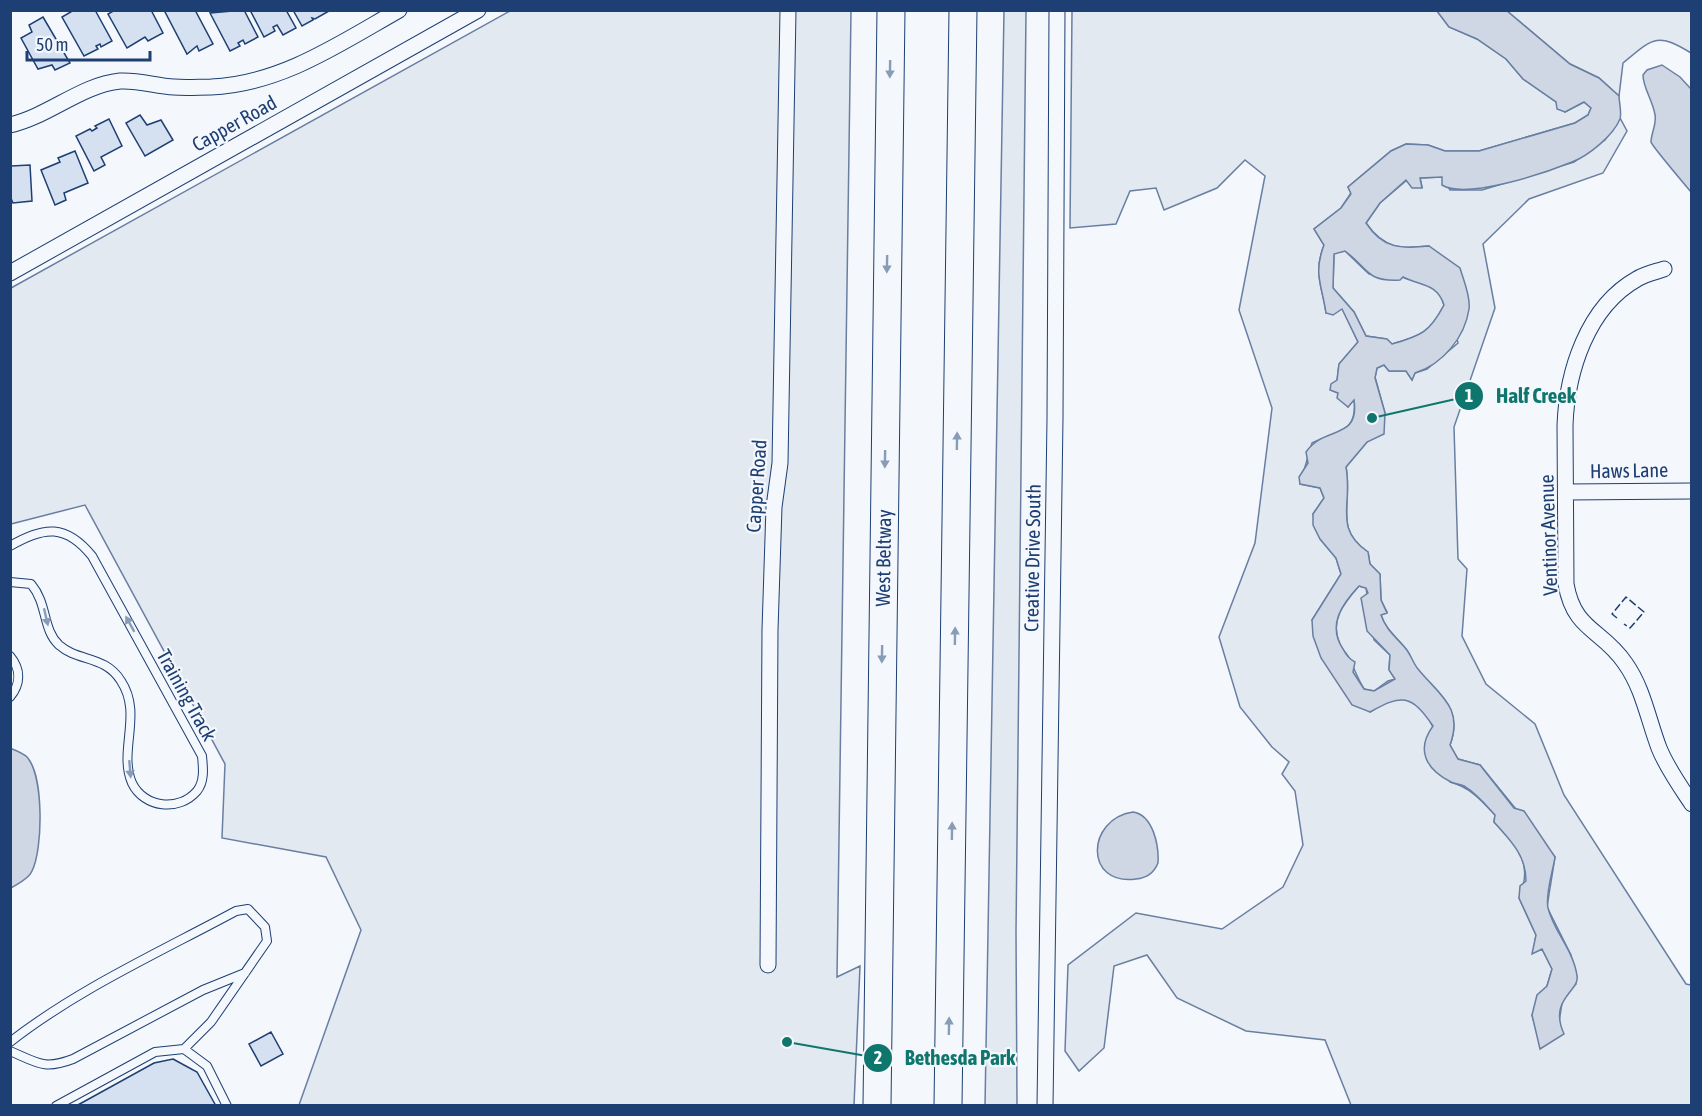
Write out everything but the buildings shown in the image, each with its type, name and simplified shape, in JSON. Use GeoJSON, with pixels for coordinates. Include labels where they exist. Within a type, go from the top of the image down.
{"type":"FeatureCollection","features":[{"type":"Feature","properties":{"kind":"highway","name":"West Beltway"},"geometry":{"type":"LineString","coordinates":[[877,1106],[891,10]]}},
{"type":"Feature","properties":{"kind":"highway"},"geometry":{"type":"LineString","coordinates":[[948,1106],[963,10]]}},
{"type":"Feature","properties":{"kind":"street"},"geometry":{"type":"LineString","coordinates":[[10,125],[46,113],[96,87],[120,81],[141,81],[175,87],[212,87],[243,84],[276,75],[305,63],[399,10]]}},
{"type":"Feature","properties":{"kind":"street","name":"Capper Road"},"geometry":{"type":"LineString","coordinates":[[10,273],[478,10]]}},
{"type":"Feature","properties":{"kind":"street","name":"Capper Road"},"geometry":{"type":"LineString","coordinates":[[768,965],[771,619],[774,507],[780,463],[788,10]]}},
{"type":"Feature","properties":{"kind":"street","name":"Creative Drive South"},"geometry":{"type":"LineString","coordinates":[[1045,1106],[1055,418],[1057,10]]}},
{"type":"Feature","properties":{"kind":"street","name":"Ventinor Avenue"},"geometry":{"type":"LineString","coordinates":[[1664,269],[1638,278],[1623,289],[1601,312],[1587,334],[1573,366],[1566,400],[1566,584],[1569,601],[1587,628],[1613,648],[1633,676],[1663,756],[1692,804]]}},
{"type":"Feature","properties":{"kind":"street","name":"Haws Lane"},"geometry":{"type":"LineString","coordinates":[[1567,492],[1692,491]]}},
{"type":"Feature","properties":{"kind":"lane","name":"Training Track"},"geometry":{"type":"LineString","coordinates":[[10,546],[34,532],[51,530],[65,533],[81,542],[92,556],[202,756],[204,773],[198,790],[184,801],[169,805],[152,803],[140,796],[128,772],[132,711],[121,680],[109,668],[92,658],[70,653],[58,644],[49,630],[41,596],[31,584],[10,582]]}},
{"type":"Feature","properties":{"kind":"lane"},"geometry":{"type":"LineString","coordinates":[[10,656],[19,674],[18,687],[10,697]]}},
{"type":"Feature","properties":{"kind":"lane"},"geometry":{"type":"LineString","coordinates":[[10,1042],[35,1023],[79,997],[236,911],[248,909],[265,927],[267,941],[211,1022],[184,1049],[155,1052],[56,1106]]}},
{"type":"Feature","properties":{"kind":"lane"},"geometry":{"type":"LineString","coordinates":[[10,1051],[44,1065],[55,1066],[74,1059],[203,990],[245,973]]}},
{"type":"Feature","properties":{"kind":"lane"},"geometry":{"type":"LineString","coordinates":[[184,1049],[207,1066],[227,1106]]}},
{"type":"Feature","properties":{"kind":"shaded area"},"geometry":{"type":"Polygon","coordinates":[[[510,11],[851,11],[837,977],[860,966],[854,1105],[299,1105],[361,930],[326,857],[222,838],[225,764],[85,505],[11,524],[11,288],[510,11]]]}},
{"type":"Feature","properties":{"kind":"shaded area"},"geometry":{"type":"Polygon","coordinates":[[[1004,11],[1026,11],[1016,932],[1017,1105],[985,1106],[1004,11]]]}},
{"type":"Feature","properties":{"kind":"shaded area"},"geometry":{"type":"Polygon","coordinates":[[[1072,11],[1437,11],[1449,27],[1477,39],[1506,59],[1523,79],[1556,102],[1565,112],[1584,102],[1591,108],[1588,115],[1575,123],[1479,151],[1445,151],[1428,145],[1406,144],[1391,151],[1348,187],[1351,193],[1341,208],[1314,229],[1324,245],[1319,264],[1319,279],[1326,313],[1342,308],[1358,342],[1339,364],[1337,381],[1331,390],[1338,393],[1348,407],[1354,399],[1353,418],[1344,429],[1312,443],[1300,484],[1320,488],[1324,498],[1313,514],[1320,539],[1336,558],[1341,574],[1312,620],[1370,712],[1391,700],[1400,698],[1414,703],[1423,711],[1436,733],[1450,782],[1470,791],[1495,815],[1494,822],[1521,856],[1525,875],[1519,898],[1536,935],[1533,953],[1542,949],[1552,969],[1547,986],[1532,1015],[1541,1048],[1559,1022],[1563,997],[1576,984],[1571,955],[1547,907],[1555,857],[1480,765],[1458,759],[1450,745],[1454,721],[1447,702],[1417,669],[1408,651],[1386,625],[1381,615],[1387,612],[1381,600],[1380,574],[1370,564],[1368,552],[1357,543],[1348,525],[1346,467],[1367,442],[1385,413],[1375,377],[1377,368],[1384,365],[1389,371],[1406,371],[1412,380],[1415,373],[1427,369],[1458,343],[1429,246],[1394,245],[1380,238],[1366,223],[1380,203],[1407,180],[1422,187],[1420,178],[1442,177],[1450,190],[1482,190],[1574,162],[1605,140],[1620,118],[1627,131],[1603,173],[1529,199],[1483,244],[1495,308],[1454,427],[1458,559],[1467,569],[1462,636],[1486,684],[1535,724],[1564,795],[1686,984],[1691,985],[1691,1105],[1351,1105],[1325,1040],[1246,1031],[1177,998],[1147,955],[1114,966],[1104,1048],[1079,1071],[1065,1051],[1068,965],[1136,913],[1222,929],[1283,887],[1303,845],[1295,791],[1282,774],[1289,762],[1272,747],[1240,707],[1219,637],[1255,543],[1272,408],[1239,310],[1265,176],[1245,160],[1217,188],[1164,210],[1156,188],[1130,191],[1116,224],[1070,228],[1072,11]]]}},
{"type":"Feature","properties":{"kind":"shaded area"},"geometry":{"type":"Polygon","coordinates":[[[1437,11],[1507,11],[1570,64],[1599,78],[1619,96],[1621,111],[1617,125],[1606,138],[1572,162],[1506,183],[1469,189],[1453,189],[1442,185],[1442,177],[1420,178],[1422,188],[1412,188],[1406,180],[1380,203],[1366,223],[1379,238],[1393,245],[1429,246],[1460,268],[1468,294],[1469,309],[1463,330],[1451,348],[1435,363],[1415,373],[1412,380],[1406,371],[1389,371],[1384,365],[1377,368],[1375,378],[1385,413],[1384,434],[1367,442],[1346,467],[1348,481],[1346,515],[1351,534],[1357,543],[1368,552],[1370,564],[1380,574],[1381,600],[1387,613],[1381,615],[1383,620],[1452,711],[1454,732],[1450,745],[1458,759],[1480,765],[1514,808],[1524,811],[1555,857],[1548,889],[1548,908],[1572,958],[1577,981],[1562,1004],[1560,1012],[1564,1034],[1540,1049],[1532,1015],[1537,995],[1547,986],[1552,969],[1542,949],[1532,954],[1536,935],[1519,898],[1520,886],[1526,881],[1520,856],[1494,822],[1495,815],[1473,792],[1442,777],[1429,765],[1424,750],[1428,734],[1433,726],[1425,715],[1405,700],[1390,702],[1370,712],[1352,705],[1321,658],[1313,636],[1312,620],[1341,574],[1336,558],[1320,539],[1313,525],[1313,514],[1324,498],[1320,488],[1300,484],[1299,477],[1308,463],[1306,452],[1313,444],[1352,422],[1354,400],[1348,407],[1337,398],[1338,393],[1330,390],[1331,384],[1337,380],[1339,364],[1358,342],[1342,309],[1333,315],[1326,313],[1319,279],[1319,264],[1324,245],[1314,229],[1341,208],[1351,194],[1348,187],[1391,151],[1406,144],[1428,145],[1445,151],[1479,151],[1575,123],[1588,115],[1591,108],[1584,102],[1565,112],[1557,109],[1556,102],[1523,79],[1506,59],[1477,39],[1449,27],[1437,11]],[[1345,251],[1334,254],[1333,288],[1354,312],[1366,336],[1387,339],[1392,344],[1418,335],[1429,327],[1444,305],[1437,293],[1427,286],[1403,277],[1400,280],[1380,279],[1369,273],[1345,251]],[[1359,586],[1342,608],[1336,632],[1345,653],[1355,662],[1353,672],[1364,689],[1374,691],[1395,679],[1389,670],[1390,655],[1367,631],[1361,598],[1368,593],[1366,588],[1359,586]]]}},
{"type":"Feature","properties":{"kind":"shaded area"},"geometry":{"type":"Polygon","coordinates":[[[1507,11],[1691,11],[1691,53],[1680,46],[1662,40],[1649,43],[1623,63],[1619,96],[1599,78],[1570,64],[1507,11]]]}},
{"type":"Feature","properties":{"kind":"shaded area"},"geometry":{"type":"Polygon","coordinates":[[[1662,65],[1680,77],[1691,89],[1691,192],[1651,142],[1655,115],[1643,75],[1647,70],[1662,65]]]}},
{"type":"Feature","properties":{"kind":"shaded area"},"geometry":{"type":"Polygon","coordinates":[[[1345,251],[1369,274],[1402,277],[1428,285],[1440,293],[1444,305],[1429,327],[1418,335],[1392,344],[1386,339],[1366,336],[1354,312],[1333,288],[1334,253],[1345,251]]]}},
{"type":"Feature","properties":{"kind":"shaded area"},"geometry":{"type":"Polygon","coordinates":[[[1359,586],[1366,588],[1374,640],[1390,655],[1389,669],[1395,679],[1374,691],[1364,689],[1337,636],[1337,620],[1343,606],[1359,586]]]}},
{"type":"Feature","properties":{"kind":"shaded area"},"geometry":{"type":"Polygon","coordinates":[[[10,748],[27,757],[33,766],[40,813],[36,861],[26,879],[11,888],[10,748]]]}},
{"type":"Feature","properties":{"kind":"shaded area"},"geometry":{"type":"Polygon","coordinates":[[[1133,812],[1140,814],[1150,825],[1156,840],[1158,863],[1150,874],[1144,877],[1119,878],[1107,872],[1100,863],[1097,851],[1106,826],[1118,817],[1133,812]]]}},
{"type":"Feature","properties":{"kind":"fence"},"geometry":{"type":"LineString","coordinates":[[1617,618],[1612,614],[1626,597],[1644,612],[1630,628],[1624,624]]}},
{"type":"Feature","properties":{"kind":"place","name":"Half Creek"},"geometry":{"type":"Point","coordinates":[1372,418]}},
{"type":"Feature","properties":{"kind":"place","name":"Bethesda Park"},"geometry":{"type":"Point","coordinates":[787,1042]}}]}
